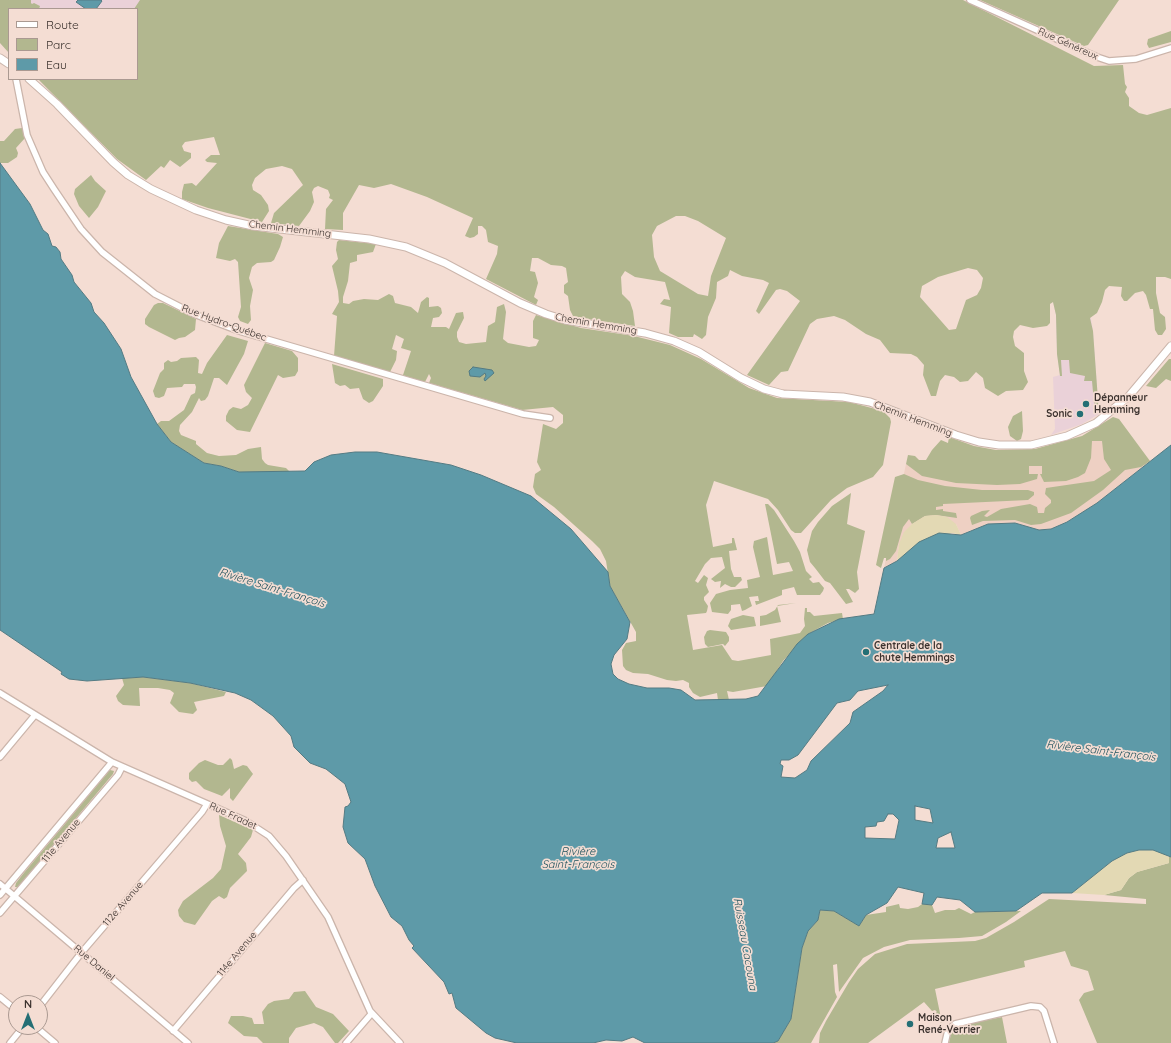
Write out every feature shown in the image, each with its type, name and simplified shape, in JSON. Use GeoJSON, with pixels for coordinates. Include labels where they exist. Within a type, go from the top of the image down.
{"type":"FeatureCollection","features":[{"type":"Feature","properties":{"kind":"street","name":"Rue Généreux"},"geometry":{"type":"LineString","coordinates":[[970,0],[1109,61],[1136,59],[1171,48]]}},
{"type":"Feature","properties":{"kind":"street","name":"Rue Hydro-Québec"},"geometry":{"type":"LineString","coordinates":[[16,80],[27,135],[43,172],[54,189],[76,222],[98,248],[155,294],[194,314],[239,331],[523,414],[550,418]]}},
{"type":"Feature","properties":{"kind":"street"},"geometry":{"type":"LineString","coordinates":[[17,88],[18,81],[20,80]]}},
{"type":"Feature","properties":{"kind":"street","name":"Chemin Hemming"},"geometry":{"type":"LineString","coordinates":[[29,80],[57,104],[113,162],[128,175],[151,190],[196,210],[226,220],[253,226],[369,239],[406,247],[438,260],[507,297],[546,314],[581,324],[656,335],[683,344],[700,352],[741,378],[764,389],[783,394],[843,397],[870,402],[956,435],[979,442],[999,445],[1031,445],[1062,438],[1090,425],[1110,413],[1126,399],[1171,346]]}},
{"type":"Feature","properties":{"kind":"street","name":"Rue Fradet"},"geometry":{"type":"LineString","coordinates":[[0,693],[112,762],[246,821],[265,832],[281,849],[334,928],[372,1013],[400,1043]]}},
{"type":"Feature","properties":{"kind":"street"},"geometry":{"type":"LineString","coordinates":[[0,757],[35,715]]}},
{"type":"Feature","properties":{"kind":"street","name":"111e Avenue"},"geometry":{"type":"LineString","coordinates":[[0,895],[112,762]]}},
{"type":"Feature","properties":{"kind":"street","name":"111e Avenue"},"geometry":{"type":"LineString","coordinates":[[0,913],[118,775],[122,767]]}},
{"type":"Feature","properties":{"kind":"street","name":"112e Avenue"},"geometry":{"type":"LineString","coordinates":[[48,996],[82,952],[202,812],[207,804]]}},
{"type":"Feature","properties":{"kind":"street","name":"114e Avenue"},"geometry":{"type":"LineString","coordinates":[[173,1030],[294,888],[303,880]]}},
{"type":"Feature","properties":{"kind":"street","name":"Rue Daniel"},"geometry":{"type":"LineString","coordinates":[[0,884],[188,1043]]}},
{"type":"Feature","properties":{"kind":"street"},"geometry":{"type":"LineString","coordinates":[[0,997],[8,1004]]}},
{"type":"Feature","properties":{"kind":"street"},"geometry":{"type":"LineString","coordinates":[[945,1043],[948,1030],[955,1024],[1031,1006],[1040,1007],[1044,1010],[1054,1043]]}},
{"type":"Feature","properties":{"kind":"street"},"geometry":{"type":"LineString","coordinates":[[346,1043],[372,1013]]}},
{"type":"Feature","properties":{"kind":"street"},"geometry":{"type":"LineString","coordinates":[[10,1043],[16,1035]]}},
{"type":"Feature","properties":{"kind":"street"},"geometry":{"type":"LineString","coordinates":[[46,1035],[55,1043]]}},
{"type":"Feature","properties":{"kind":"shaded area"},"geometry":{"type":"Polygon","coordinates":[[[0,0],[159,0],[138,9],[8,8],[8,52],[0,43],[0,0]]]}},
{"type":"Feature","properties":{"kind":"shaded area"},"geometry":{"type":"Polygon","coordinates":[[[1053,301],[1090,313],[1093,331],[1099,414],[1082,424],[1051,435],[1055,429],[1053,377],[1060,375],[1057,354],[1056,315],[1053,301]]]}},
{"type":"Feature","properties":{"kind":"shaded area"},"geometry":{"type":"Polygon","coordinates":[[[1097,434],[1150,461],[1084,513],[1051,529],[1038,530],[1015,523],[971,530],[961,535],[956,524],[899,544],[897,561],[884,568],[906,464],[940,473],[968,449],[1032,454],[1097,434]]]}},
{"type":"Feature","properties":{"kind":"green space"},"geometry":{"type":"Polygon","coordinates":[[[0,0],[31,0],[32,4],[34,3],[40,6],[39,8],[8,8],[8,52],[0,43],[0,0]]]}},
{"type":"Feature","properties":{"kind":"green space"},"geometry":{"type":"Polygon","coordinates":[[[140,0],[963,0],[1094,66],[1123,65],[1125,84],[1127,87],[1125,92],[1129,98],[1129,106],[1139,113],[1147,115],[1171,108],[1171,279],[1156,277],[1156,293],[1160,313],[1165,317],[1166,329],[1162,335],[1158,335],[1155,330],[1153,309],[1150,309],[1146,295],[1143,291],[1135,293],[1127,301],[1124,301],[1121,296],[1122,287],[1109,286],[1105,290],[1097,313],[1090,318],[1093,331],[1099,414],[1094,403],[1092,381],[1084,381],[1085,376],[1070,373],[1069,360],[1061,360],[1062,376],[1060,376],[1057,354],[1056,315],[1053,302],[1050,304],[1050,323],[1047,326],[1033,328],[1020,325],[1014,331],[1013,337],[1015,346],[1024,353],[1024,371],[1028,382],[1023,390],[1006,391],[998,396],[985,388],[983,378],[976,372],[968,381],[960,382],[954,377],[945,375],[940,381],[936,396],[931,396],[923,375],[924,365],[917,357],[911,354],[890,353],[880,340],[866,334],[845,320],[834,316],[817,319],[810,324],[788,371],[781,372],[769,385],[747,375],[800,301],[787,291],[780,289],[776,290],[759,314],[756,311],[769,283],[763,280],[742,276],[730,270],[728,276],[717,282],[716,298],[708,317],[706,335],[702,339],[694,334],[693,337],[678,337],[669,333],[671,307],[660,304],[664,299],[670,300],[665,282],[635,277],[625,271],[621,277],[622,294],[630,302],[635,326],[588,319],[573,316],[570,310],[568,296],[564,293],[564,285],[568,282],[566,268],[551,265],[538,258],[532,258],[530,271],[535,272],[538,283],[534,297],[538,300],[536,305],[486,279],[497,254],[498,246],[488,242],[486,230],[482,226],[478,226],[478,234],[474,237],[470,238],[465,236],[473,218],[427,197],[391,184],[374,188],[359,185],[343,213],[343,230],[325,229],[326,209],[333,200],[329,198],[330,195],[328,190],[318,186],[314,188],[312,192],[314,202],[310,211],[299,226],[271,223],[274,213],[303,185],[292,169],[282,166],[266,169],[255,178],[252,185],[253,190],[261,195],[268,205],[269,211],[262,222],[208,208],[182,199],[184,184],[192,183],[196,186],[217,163],[207,162],[205,160],[211,155],[220,155],[214,137],[185,142],[182,146],[184,151],[191,153],[191,158],[180,167],[170,160],[164,168],[161,166],[146,180],[117,159],[39,80],[138,80],[138,8],[135,8],[140,0]],[[676,216],[657,226],[652,235],[654,257],[660,271],[698,294],[708,296],[711,276],[726,238],[698,221],[685,216],[676,216]],[[968,268],[938,277],[922,286],[920,297],[949,330],[956,329],[966,300],[977,295],[981,288],[983,278],[977,270],[968,268]]]}},
{"type":"Feature","properties":{"kind":"green space"},"geometry":{"type":"Polygon","coordinates":[[[980,0],[1119,0],[1088,45],[1084,46],[980,0]]]}},
{"type":"Feature","properties":{"kind":"green space"},"geometry":{"type":"Polygon","coordinates":[[[1171,31],[1171,42],[1149,48],[1147,44],[1148,39],[1171,31]]]}},
{"type":"Feature","properties":{"kind":"green space"},"geometry":{"type":"Polygon","coordinates":[[[22,128],[25,138],[16,148],[18,153],[17,157],[8,163],[0,163],[0,141],[4,141],[15,129],[22,128]]]}},
{"type":"Feature","properties":{"kind":"green space"},"geometry":{"type":"Polygon","coordinates":[[[91,175],[106,191],[98,207],[89,218],[79,206],[74,194],[75,189],[91,175]]]}},
{"type":"Feature","properties":{"kind":"green space"},"geometry":{"type":"Polygon","coordinates":[[[228,226],[278,234],[283,237],[274,260],[271,262],[257,263],[252,267],[249,278],[253,290],[250,306],[251,320],[248,324],[240,321],[238,317],[241,307],[238,262],[235,259],[230,261],[216,258],[219,243],[228,226]]]}},
{"type":"Feature","properties":{"kind":"green space"},"geometry":{"type":"Polygon","coordinates":[[[339,240],[376,244],[373,252],[357,255],[357,261],[350,263],[343,303],[349,304],[353,301],[364,299],[378,300],[389,294],[393,296],[395,303],[411,307],[418,313],[421,302],[427,297],[429,298],[429,307],[438,306],[441,308],[442,313],[439,317],[433,318],[431,327],[446,327],[449,329],[456,313],[463,312],[464,318],[457,332],[459,342],[466,344],[486,342],[488,326],[495,322],[497,307],[504,304],[506,312],[503,339],[508,343],[529,347],[536,346],[539,340],[533,338],[533,321],[536,315],[581,328],[634,336],[670,345],[701,359],[749,388],[777,398],[849,402],[883,411],[890,418],[891,422],[883,465],[873,477],[847,488],[831,500],[801,533],[795,533],[791,530],[778,510],[768,499],[714,481],[706,505],[713,547],[732,543],[732,538],[734,538],[737,550],[729,551],[731,569],[734,577],[741,577],[742,580],[735,587],[725,584],[720,588],[721,581],[715,582],[711,579],[725,568],[722,557],[711,558],[705,564],[695,581],[698,583],[704,575],[708,578],[706,585],[709,592],[704,597],[704,600],[708,606],[707,611],[706,613],[687,615],[693,650],[722,645],[732,660],[738,661],[771,655],[770,639],[800,633],[805,626],[805,608],[807,608],[807,612],[810,612],[814,616],[842,613],[843,619],[828,623],[808,634],[783,661],[767,686],[733,692],[727,691],[729,700],[718,700],[717,693],[700,697],[693,693],[689,687],[689,683],[683,680],[667,680],[648,674],[633,673],[626,670],[623,666],[622,650],[626,643],[636,641],[636,632],[610,586],[606,561],[600,549],[554,507],[536,494],[533,487],[535,474],[541,470],[537,462],[543,424],[556,429],[563,423],[563,415],[553,407],[522,410],[429,383],[431,378],[429,374],[425,382],[405,376],[403,375],[411,351],[401,348],[404,339],[396,335],[392,349],[397,351],[396,360],[390,372],[334,356],[337,316],[332,314],[339,302],[332,266],[338,259],[336,250],[337,242],[339,240]]]}},
{"type":"Feature","properties":{"kind":"green space"},"geometry":{"type":"Polygon","coordinates":[[[163,303],[196,319],[195,330],[185,337],[175,340],[149,327],[145,324],[145,319],[154,305],[163,303]]]}},
{"type":"Feature","properties":{"kind":"green space"},"geometry":{"type":"Polygon","coordinates":[[[227,335],[248,341],[244,354],[227,385],[219,378],[214,378],[208,396],[205,400],[201,401],[199,398],[192,412],[180,425],[179,431],[181,435],[196,441],[196,444],[207,453],[219,456],[236,455],[248,449],[261,447],[262,459],[265,463],[268,465],[286,468],[290,472],[239,472],[221,466],[204,463],[171,442],[157,424],[161,421],[169,421],[184,410],[191,395],[195,393],[196,387],[195,384],[184,384],[182,387],[167,388],[164,396],[159,398],[155,397],[153,391],[160,373],[164,369],[164,363],[168,360],[171,362],[177,361],[181,358],[196,357],[199,360],[198,373],[202,374],[207,363],[227,335]]]}},
{"type":"Feature","properties":{"kind":"green space"},"geometry":{"type":"Polygon","coordinates":[[[265,343],[292,351],[298,358],[298,371],[295,376],[283,378],[278,375],[250,432],[237,430],[226,421],[226,416],[229,410],[233,407],[241,409],[248,405],[252,398],[246,392],[244,385],[265,343]]]}},
{"type":"Feature","properties":{"kind":"green space"},"geometry":{"type":"Polygon","coordinates":[[[1169,359],[1171,359],[1171,381],[1166,379],[1156,388],[1146,386],[1169,359]]]}},
{"type":"Feature","properties":{"kind":"green space"},"geometry":{"type":"Polygon","coordinates":[[[332,364],[383,379],[383,386],[373,401],[369,403],[363,399],[359,388],[350,389],[345,385],[340,386],[335,383],[332,364]]]}},
{"type":"Feature","properties":{"kind":"green space"},"geometry":{"type":"Polygon","coordinates":[[[1022,411],[1023,431],[1021,439],[1017,441],[1010,436],[1008,427],[1013,416],[1022,411]]]}},
{"type":"Feature","properties":{"kind":"green space"},"geometry":{"type":"Polygon","coordinates":[[[1113,417],[1119,419],[1150,461],[1141,467],[1125,470],[1103,490],[1071,513],[1041,524],[1031,525],[1015,520],[983,521],[972,525],[970,518],[971,516],[982,511],[990,510],[984,516],[987,517],[1001,509],[1030,504],[1037,507],[1038,513],[1044,513],[1045,508],[1051,503],[1051,500],[1045,494],[1046,488],[1094,481],[1111,470],[1104,459],[1102,441],[1092,441],[1091,458],[1085,473],[1066,481],[1044,482],[1040,474],[1042,474],[1042,466],[1029,466],[1029,474],[1038,474],[1037,479],[1020,484],[997,485],[956,483],[922,476],[906,464],[908,455],[915,456],[919,460],[926,460],[941,440],[948,443],[949,437],[974,446],[996,450],[1035,449],[1082,436],[1113,417]]]}},
{"type":"Feature","properties":{"kind":"green space"},"geometry":{"type":"Polygon","coordinates":[[[904,474],[918,480],[945,486],[982,490],[1028,490],[1034,492],[1034,495],[1028,500],[943,504],[943,506],[936,507],[936,510],[943,509],[943,511],[956,513],[957,518],[936,515],[925,516],[912,524],[909,519],[903,527],[896,551],[890,559],[886,561],[886,558],[884,558],[881,568],[876,565],[895,477],[904,474]]]}},
{"type":"Feature","properties":{"kind":"green space"},"geometry":{"type":"Polygon","coordinates":[[[851,493],[847,524],[865,531],[857,572],[859,589],[855,593],[849,589],[846,589],[853,602],[846,604],[830,583],[825,581],[810,562],[807,550],[812,531],[818,522],[832,506],[851,493]]]}},
{"type":"Feature","properties":{"kind":"green space"},"geometry":{"type":"Polygon","coordinates":[[[765,504],[768,504],[774,510],[794,541],[800,552],[806,571],[812,577],[809,579],[813,583],[819,582],[824,588],[823,591],[820,595],[797,595],[794,587],[782,590],[782,595],[756,605],[755,601],[759,601],[758,596],[749,597],[752,606],[742,611],[740,604],[731,605],[731,610],[728,614],[712,612],[710,603],[716,594],[730,590],[748,588],[747,580],[760,577],[753,547],[754,541],[767,537],[773,575],[793,571],[789,562],[777,564],[765,504]]]}},
{"type":"Feature","properties":{"kind":"green space"},"geometry":{"type":"Polygon","coordinates":[[[777,606],[781,622],[760,626],[760,616],[766,615],[775,610],[777,606]]]}},
{"type":"Feature","properties":{"kind":"green space"},"geometry":{"type":"Polygon","coordinates":[[[743,615],[754,617],[756,626],[731,630],[728,626],[731,619],[743,615]]]}},
{"type":"Feature","properties":{"kind":"green space"},"geometry":{"type":"Polygon","coordinates":[[[707,631],[726,632],[729,637],[729,641],[725,646],[723,644],[708,647],[705,644],[704,637],[707,631]]]}},
{"type":"Feature","properties":{"kind":"green space"},"geometry":{"type":"Polygon","coordinates":[[[143,677],[190,683],[226,692],[224,696],[194,702],[197,710],[193,714],[179,712],[170,703],[174,693],[170,690],[158,688],[139,688],[140,706],[123,705],[118,701],[116,696],[124,685],[122,678],[143,677]]]}},
{"type":"Feature","properties":{"kind":"green space"},"geometry":{"type":"Polygon","coordinates":[[[230,758],[234,769],[243,765],[247,766],[253,774],[233,801],[230,798],[230,788],[222,796],[204,789],[196,781],[192,782],[189,779],[189,773],[199,763],[205,760],[218,765],[223,765],[230,758]]]}},
{"type":"Feature","properties":{"kind":"green space"},"geometry":{"type":"Polygon","coordinates":[[[110,770],[114,771],[113,774],[18,887],[15,887],[16,883],[23,874],[110,770]]]}},
{"type":"Feature","properties":{"kind":"green space"},"geometry":{"type":"Polygon","coordinates":[[[219,815],[253,830],[251,837],[238,854],[246,863],[247,871],[230,888],[227,897],[224,899],[219,896],[212,901],[195,925],[184,922],[179,916],[178,910],[183,901],[213,878],[221,869],[226,846],[220,826],[219,815]]]}},
{"type":"Feature","properties":{"kind":"green space"},"geometry":{"type":"Polygon","coordinates":[[[1169,857],[1171,857],[1171,1043],[1097,1043],[1079,1000],[1084,993],[1094,990],[1088,971],[1071,966],[1065,951],[1024,961],[1025,967],[935,989],[942,1023],[934,1014],[937,1012],[935,1010],[932,1011],[924,1002],[868,1043],[819,1043],[820,1033],[849,982],[858,969],[875,954],[907,944],[975,941],[986,938],[1049,899],[1146,904],[1146,899],[1104,895],[1121,890],[1129,878],[1137,872],[1169,863],[1169,857]]]}},
{"type":"Feature","properties":{"kind":"green space"},"geometry":{"type":"Polygon","coordinates":[[[899,904],[900,908],[908,909],[918,907],[922,904],[932,905],[935,913],[959,908],[971,914],[975,912],[1021,911],[982,936],[910,940],[884,947],[863,958],[839,992],[837,964],[833,965],[835,992],[837,997],[811,1043],[773,1043],[778,1041],[791,1019],[802,948],[808,931],[818,920],[820,910],[834,911],[859,926],[866,915],[886,912],[886,907],[899,904]]]}},
{"type":"Feature","properties":{"kind":"green space"},"geometry":{"type":"Polygon","coordinates":[[[305,991],[316,1007],[333,1014],[349,1031],[338,1043],[335,1043],[323,1027],[314,1023],[296,1028],[289,1038],[289,1043],[263,1043],[257,1037],[244,1036],[228,1023],[231,1016],[243,1016],[252,1018],[254,1024],[264,1024],[262,1012],[268,1004],[274,1001],[289,999],[294,992],[305,991]]]}},
{"type":"Feature","properties":{"kind":"green space"},"geometry":{"type":"Polygon","coordinates":[[[1002,1017],[1007,1043],[949,1043],[951,1033],[962,1025],[1002,1017]]]}},
{"type":"Feature","properties":{"kind":"sand"},"geometry":{"type":"Polygon","coordinates":[[[936,515],[947,517],[956,524],[961,535],[952,533],[897,561],[899,544],[904,532],[912,524],[925,516],[936,515]]]}},
{"type":"Feature","properties":{"kind":"sand"},"geometry":{"type":"Polygon","coordinates":[[[1139,850],[1153,850],[1161,852],[1169,857],[1169,863],[1137,872],[1129,878],[1121,890],[1104,895],[1072,893],[1112,861],[1127,853],[1139,850]]]}},
{"type":"Feature","properties":{"kind":"water"},"geometry":{"type":"Polygon","coordinates":[[[78,0],[102,1],[97,8],[85,8],[76,2],[78,0]]]}},
{"type":"Feature","properties":{"kind":"water","name":"Rivière Saint-François"},"geometry":{"type":"Polygon","coordinates":[[[0,163],[30,204],[43,230],[48,234],[52,246],[56,247],[60,252],[61,259],[72,275],[74,282],[91,303],[94,312],[104,323],[121,349],[131,377],[157,424],[171,442],[204,463],[221,466],[239,472],[305,471],[314,462],[331,455],[355,452],[377,452],[451,465],[481,475],[531,496],[571,529],[608,572],[610,586],[630,622],[627,639],[614,655],[611,664],[613,674],[618,679],[629,684],[647,688],[669,688],[681,690],[695,700],[746,699],[758,696],[797,644],[808,634],[839,619],[874,614],[884,568],[897,561],[919,542],[939,533],[961,535],[988,524],[1015,523],[1039,530],[1051,529],[1067,522],[1097,503],[1171,445],[1171,857],[1153,850],[1139,850],[1127,853],[1112,861],[1072,893],[1042,893],[1016,911],[975,912],[960,900],[937,897],[932,905],[922,904],[924,893],[898,887],[887,903],[866,915],[859,926],[834,911],[820,910],[818,920],[808,931],[802,948],[791,1019],[778,1041],[773,1043],[645,1043],[633,1037],[622,1041],[606,1040],[593,1043],[517,1043],[495,1038],[486,1033],[456,1008],[452,993],[449,994],[444,982],[412,948],[414,946],[409,940],[402,926],[391,917],[375,886],[365,859],[348,843],[343,827],[345,807],[351,802],[345,784],[326,769],[310,763],[294,747],[291,736],[273,716],[251,700],[235,693],[190,683],[143,677],[87,681],[69,679],[61,674],[62,672],[0,630],[0,163]],[[888,685],[858,691],[850,700],[837,703],[798,755],[789,760],[781,760],[780,764],[783,766],[781,777],[795,778],[807,770],[811,761],[850,723],[853,712],[883,691],[888,685]],[[915,806],[915,820],[933,823],[930,809],[915,806]],[[888,814],[884,821],[877,822],[876,826],[865,827],[865,838],[895,839],[899,820],[893,814],[888,814]],[[951,832],[938,838],[936,848],[955,848],[951,832]]]}},
{"type":"Feature","properties":{"kind":"water"},"geometry":{"type":"Polygon","coordinates":[[[473,367],[492,370],[494,373],[485,381],[485,373],[480,377],[470,376],[469,371],[473,367]]]}},
{"type":"Feature","properties":{"kind":"place","name":"Dépanneur Hemming"},"geometry":{"type":"Point","coordinates":[1086,404]}},
{"type":"Feature","properties":{"kind":"place","name":"Sonic"},"geometry":{"type":"Point","coordinates":[1080,414]}},
{"type":"Feature","properties":{"kind":"place","name":"Centrale de la chute Hemmings"},"geometry":{"type":"Point","coordinates":[866,652]}},
{"type":"Feature","properties":{"kind":"place","name":"Maison René-Verrier"},"geometry":{"type":"Point","coordinates":[910,1024]}},
{"type":"Feature","properties":{"kind":"water label","name":"Ruisseau Cacouna"},"geometry":{"type":"Point","coordinates":[745,944]}}]}
